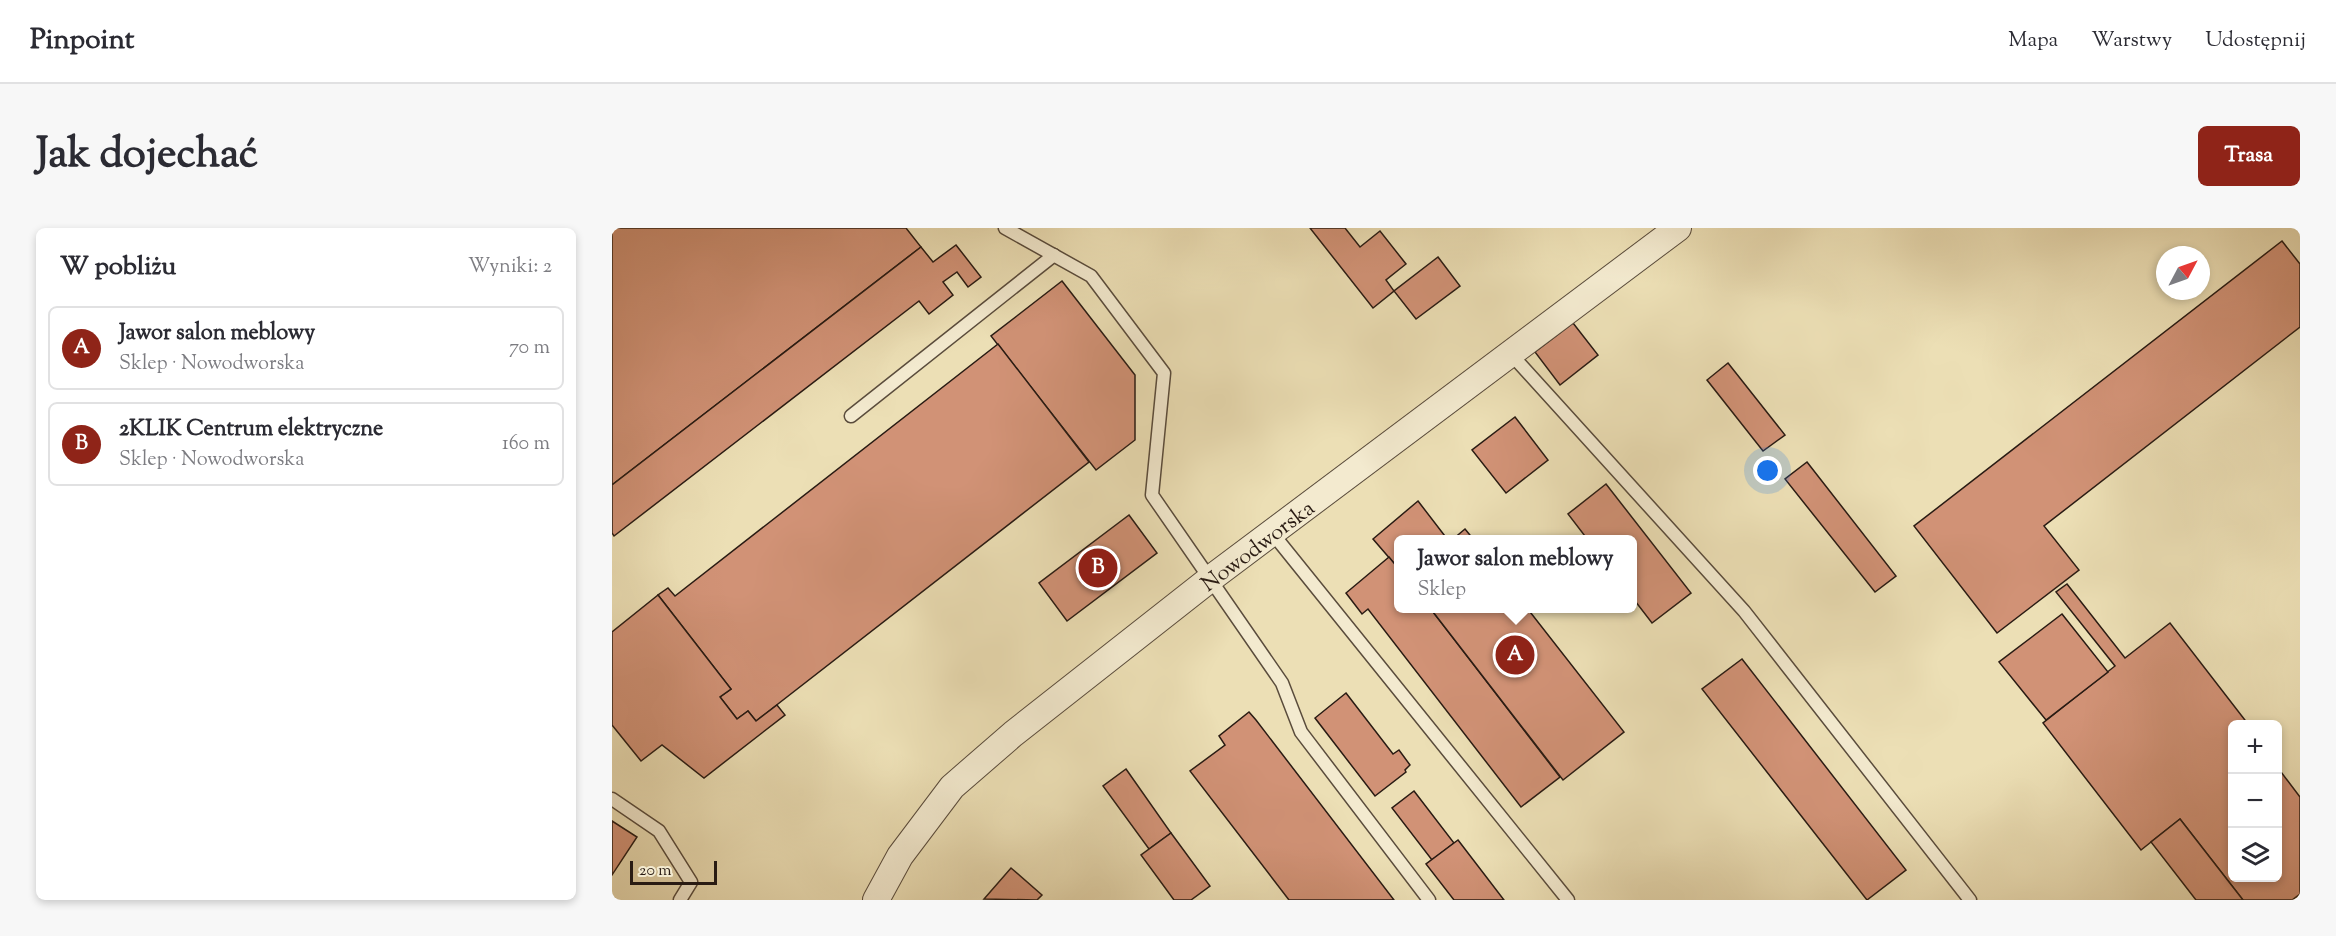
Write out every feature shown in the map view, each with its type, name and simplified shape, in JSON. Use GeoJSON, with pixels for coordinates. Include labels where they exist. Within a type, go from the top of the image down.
{"type":"FeatureCollection","features":[{"type":"Feature","properties":{"kind":"street","name":"Nowodworska"},"geometry":{"type":"LineString","coordinates":[[876,900],[900,856],[952,787],[1013,734],[1210,579],[1273,534],[1678,228]]}},
{"type":"Feature","properties":{"kind":"lane"},"geometry":{"type":"LineString","coordinates":[[1005,228],[1091,276],[1164,373],[1152,495],[1282,683],[1301,732],[1429,900]]}},
{"type":"Feature","properties":{"kind":"lane"},"geometry":{"type":"LineString","coordinates":[[851,416],[1054,255]]}},
{"type":"Feature","properties":{"kind":"lane"},"geometry":{"type":"LineString","coordinates":[[1510,353],[1744,611],[1970,900]]}},
{"type":"Feature","properties":{"kind":"lane"},"geometry":{"type":"LineString","coordinates":[[1273,534],[1568,900]]}},
{"type":"Feature","properties":{"kind":"lane"},"geometry":{"type":"LineString","coordinates":[[612,799],[659,831],[691,882],[680,900]]}},
{"type":"Feature","properties":{"kind":"building"},"geometry":{"type":"Polygon","coordinates":[[[612,228],[906,228],[921,247],[612,485],[612,228]]]}},
{"type":"Feature","properties":{"kind":"building"},"geometry":{"type":"Polygon","coordinates":[[[1310,228],[1345,228],[1360,247],[1380,231],[1406,264],[1386,280],[1394,291],[1373,308],[1310,228]]]}},
{"type":"Feature","properties":{"kind":"building"},"geometry":{"type":"Polygon","coordinates":[[[2282,241],[2300,264],[2300,327],[2044,526],[2079,570],[1997,633],[1914,526],[2206,300],[2210,300],[2210,297],[2282,241]]]}},
{"type":"Feature","properties":{"kind":"building"},"geometry":{"type":"Polygon","coordinates":[[[956,245],[981,277],[968,287],[957,272],[943,282],[953,295],[929,314],[919,301],[614,536],[612,533],[612,485],[921,247],[933,262],[956,245]]]}},
{"type":"Feature","properties":{"kind":"building"},"geometry":{"type":"Polygon","coordinates":[[[1438,257],[1460,286],[1416,319],[1394,291],[1438,257]]]}},
{"type":"Feature","properties":{"kind":"building"},"geometry":{"type":"Polygon","coordinates":[[[1062,281],[1135,375],[1135,440],[1096,470],[991,336],[1062,281]]]}},
{"type":"Feature","properties":{"kind":"building"},"geometry":{"type":"Polygon","coordinates":[[[1573,323],[1598,355],[1560,385],[1535,352],[1573,323]]]}},
{"type":"Feature","properties":{"kind":"building"},"geometry":{"type":"Polygon","coordinates":[[[998,344],[1089,462],[756,721],[748,711],[737,719],[720,697],[731,689],[658,595],[668,588],[675,596],[998,344]]]}},
{"type":"Feature","properties":{"kind":"building"},"geometry":{"type":"Polygon","coordinates":[[[1728,363],[1785,435],[1763,451],[1707,380],[1728,363]]]}},
{"type":"Feature","properties":{"kind":"building"},"geometry":{"type":"Polygon","coordinates":[[[1515,417],[1548,460],[1506,493],[1472,450],[1515,417]]]}},
{"type":"Feature","properties":{"kind":"building"},"geometry":{"type":"Polygon","coordinates":[[[1807,462],[1896,576],[1875,592],[1785,479],[1807,462]]]}},
{"type":"Feature","properties":{"kind":"building"},"geometry":{"type":"Polygon","coordinates":[[[1606,484],[1691,593],[1652,623],[1637,604],[1637,535],[1584,535],[1568,514],[1606,484]]]}},
{"type":"Feature","properties":{"kind":"building"},"geometry":{"type":"Polygon","coordinates":[[[1418,501],[1444,535],[1394,535],[1394,563],[1373,539],[1418,501]]]}},
{"type":"Feature","properties":{"kind":"building"},"geometry":{"type":"Polygon","coordinates":[[[1129,515],[1157,553],[1067,621],[1039,583],[1129,515]]]}},
{"type":"Feature","properties":{"kind":"building"},"geometry":{"type":"Polygon","coordinates":[[[1465,529],[1470,535],[1458,535],[1465,529]]]}},
{"type":"Feature","properties":{"kind":"building"},"geometry":{"type":"Polygon","coordinates":[[[1389,557],[1394,563],[1394,613],[1434,613],[1560,777],[1521,807],[1368,609],[1362,614],[1346,593],[1389,557]]]}},
{"type":"Feature","properties":{"kind":"building"},"geometry":{"type":"Polygon","coordinates":[[[2067,584],[2125,658],[2170,623],[2245,720],[2228,720],[2228,881],[2180,819],[2141,850],[2043,723],[2115,666],[2056,592],[2067,584]]]}},
{"type":"Feature","properties":{"kind":"building"},"geometry":{"type":"Polygon","coordinates":[[[658,595],[731,689],[720,697],[737,719],[748,711],[756,721],[777,705],[785,715],[704,778],[662,745],[641,761],[612,725],[612,632],[658,595]]]}},
{"type":"Feature","properties":{"kind":"building"},"geometry":{"type":"Polygon","coordinates":[[[1434,613],[1531,613],[1624,732],[1563,780],[1434,613]]]}},
{"type":"Feature","properties":{"kind":"building"},"geometry":{"type":"Polygon","coordinates":[[[2062,614],[2108,672],[2046,720],[1999,662],[2062,614]]]}},
{"type":"Feature","properties":{"kind":"building"},"geometry":{"type":"Polygon","coordinates":[[[1742,659],[1906,870],[1867,900],[1702,689],[1742,659]]]}},
{"type":"Feature","properties":{"kind":"building"},"geometry":{"type":"Polygon","coordinates":[[[1346,693],[1393,754],[1399,750],[1410,765],[1405,770],[1406,772],[1375,796],[1315,718],[1346,693]]]}},
{"type":"Feature","properties":{"kind":"building"},"geometry":{"type":"Polygon","coordinates":[[[1249,712],[1394,900],[1289,900],[1190,771],[1225,745],[1219,736],[1249,712]]]}},
{"type":"Feature","properties":{"kind":"building"},"geometry":{"type":"Polygon","coordinates":[[[1126,769],[1171,833],[1149,849],[1103,786],[1126,769]]]}},
{"type":"Feature","properties":{"kind":"building"},"geometry":{"type":"Polygon","coordinates":[[[2282,773],[2300,797],[2300,894],[2292,900],[2243,900],[2229,882],[2282,882],[2282,773]]]}},
{"type":"Feature","properties":{"kind":"building"},"geometry":{"type":"Polygon","coordinates":[[[1414,791],[1454,843],[1432,860],[1392,808],[1414,791]]]}},
{"type":"Feature","properties":{"kind":"building"},"geometry":{"type":"Polygon","coordinates":[[[2180,819],[2243,900],[2196,900],[2151,842],[2180,819]]]}},
{"type":"Feature","properties":{"kind":"building"},"geometry":{"type":"Polygon","coordinates":[[[612,821],[637,837],[612,875],[612,821]]]}},
{"type":"Feature","properties":{"kind":"building"},"geometry":{"type":"Polygon","coordinates":[[[1171,833],[1210,886],[1191,900],[1174,900],[1141,855],[1171,833]]]}},
{"type":"Feature","properties":{"kind":"building"},"geometry":{"type":"Polygon","coordinates":[[[1458,840],[1504,900],[1454,900],[1426,864],[1458,840]]]}},
{"type":"Feature","properties":{"kind":"building"},"geometry":{"type":"Polygon","coordinates":[[[1011,868],[1042,895],[1037,900],[984,899],[1011,868]]]}},
{"type":"Feature","properties":{"kind":"place","name":"2KLIK Centrum elektryczne"},"geometry":{"type":"Point","coordinates":[1098,568]}},
{"type":"Feature","properties":{"kind":"place","name":"Jawor salon meblowy"},"geometry":{"type":"Point","coordinates":[1515,655]}}]}
